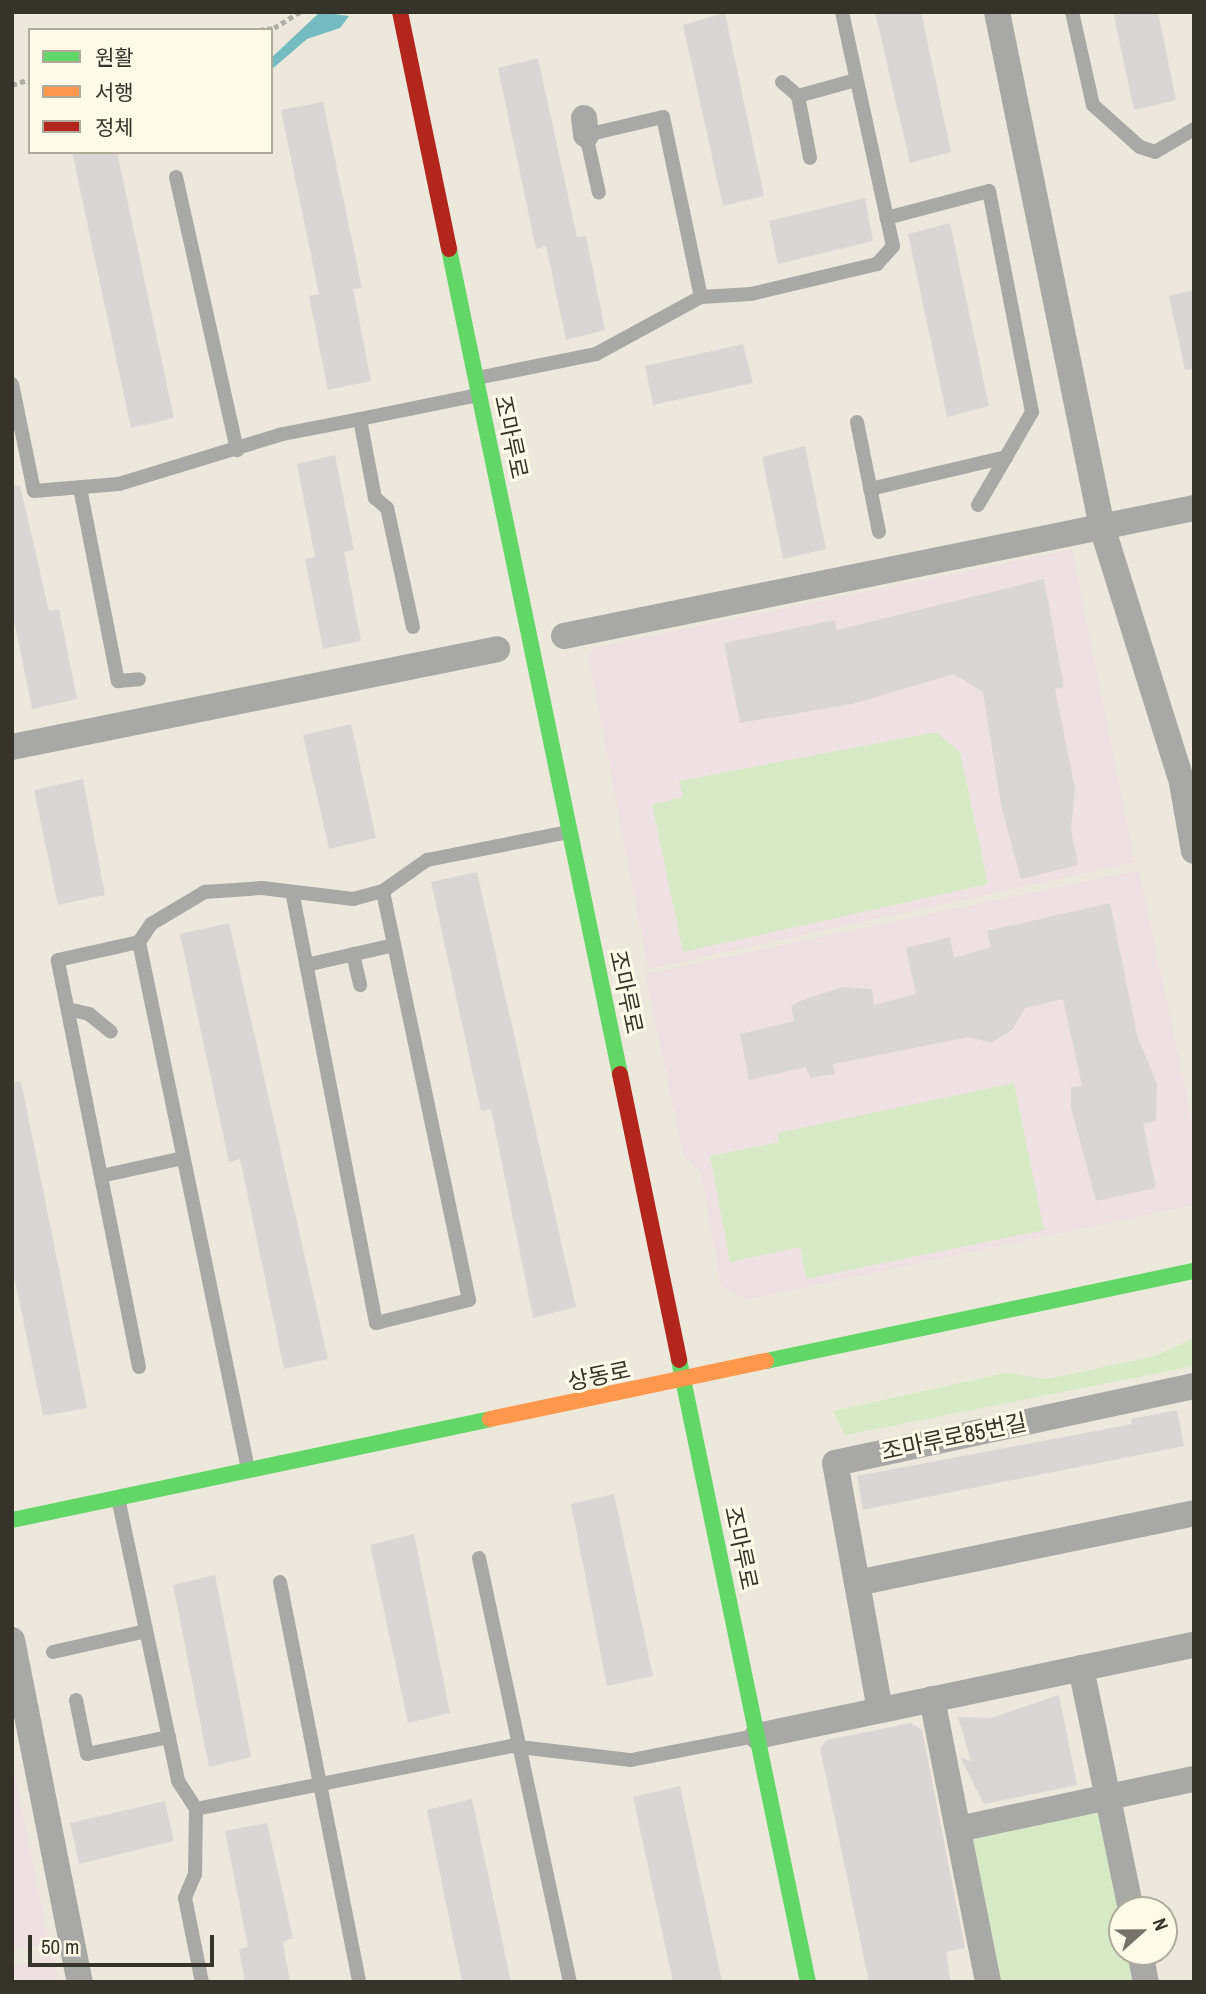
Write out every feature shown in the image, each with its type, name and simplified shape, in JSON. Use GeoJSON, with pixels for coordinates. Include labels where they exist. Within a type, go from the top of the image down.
{"type":"FeatureCollection","features":[{"type":"Feature","properties":{"kind":"street","name":"조마루로"},"geometry":{"type":"LineString","coordinates":[[400,12],[808,1982]]}},
{"type":"Feature","properties":{"kind":"street"},"geometry":{"type":"LineString","coordinates":[[996,12],[1102,527],[1182,782],[1194,851]]}},
{"type":"Feature","properties":{"kind":"street"},"geometry":{"type":"LineString","coordinates":[[564,636],[1194,508]]}},
{"type":"Feature","properties":{"kind":"street"},"geometry":{"type":"LineString","coordinates":[[12,747],[497,649]]}},
{"type":"Feature","properties":{"kind":"street","name":"상동로"},"geometry":{"type":"LineString","coordinates":[[12,1520],[683,1382],[1194,1270]]}},
{"type":"Feature","properties":{"kind":"street","name":"조마루로85번길"},"geometry":{"type":"LineString","coordinates":[[880,1710],[835,1463],[1194,1386]]}},
{"type":"Feature","properties":{"kind":"street"},"geometry":{"type":"LineString","coordinates":[[857,1583],[1194,1513]]}},
{"type":"Feature","properties":{"kind":"street"},"geometry":{"type":"LineString","coordinates":[[12,1640],[80,1982]]}},
{"type":"Feature","properties":{"kind":"street"},"geometry":{"type":"LineString","coordinates":[[757,1736],[1194,1645]]}},
{"type":"Feature","properties":{"kind":"street"},"geometry":{"type":"LineString","coordinates":[[1081,1668],[1128,1896]]}},
{"type":"Feature","properties":{"kind":"street"},"geometry":{"type":"LineString","coordinates":[[932,1699],[988,1982]]}},
{"type":"Feature","properties":{"kind":"street"},"geometry":{"type":"LineString","coordinates":[[958,1829],[1194,1779]]}},
{"type":"Feature","properties":{"kind":"lane"},"geometry":{"type":"LineString","coordinates":[[12,384],[34,491],[119,484],[283,434],[360,419],[596,354],[701,297],[751,294],[877,264],[893,246],[842,12]]}},
{"type":"Feature","properties":{"kind":"lane"},"geometry":{"type":"LineString","coordinates":[[1072,12],[1093,105],[1140,147],[1154,152],[1194,129]]}},
{"type":"Feature","properties":{"kind":"lane"},"geometry":{"type":"LineString","coordinates":[[798,96],[856,80]]}},
{"type":"Feature","properties":{"kind":"lane"},"geometry":{"type":"LineString","coordinates":[[782,82],[798,96],[810,158]]}},
{"type":"Feature","properties":{"kind":"lane"},"geometry":{"type":"LineString","coordinates":[[599,192],[585,127],[663,117],[701,297]]}},
{"type":"Feature","properties":{"kind":"lane"},"geometry":{"type":"LineString","coordinates":[[176,177],[237,450]]}},
{"type":"Feature","properties":{"kind":"lane"},"geometry":{"type":"LineString","coordinates":[[887,218],[989,191],[1032,412],[978,505]]}},
{"type":"Feature","properties":{"kind":"lane"},"geometry":{"type":"LineString","coordinates":[[360,419],[375,498],[387,508],[413,627]]}},
{"type":"Feature","properties":{"kind":"lane"},"geometry":{"type":"LineString","coordinates":[[857,422],[879,532]]}},
{"type":"Feature","properties":{"kind":"lane"},"geometry":{"type":"LineString","coordinates":[[870,489],[1006,457]]}},
{"type":"Feature","properties":{"kind":"lane"},"geometry":{"type":"LineString","coordinates":[[79,488],[118,681],[139,679]]}},
{"type":"Feature","properties":{"kind":"lane"},"geometry":{"type":"LineString","coordinates":[[139,1367],[58,960],[139,942],[151,924],[205,892],[232,887],[353,899],[383,891],[427,860],[570,832]]}},
{"type":"Feature","properties":{"kind":"lane"},"geometry":{"type":"LineString","coordinates":[[293,895],[376,1323],[469,1300],[383,891]]}},
{"type":"Feature","properties":{"kind":"lane"},"geometry":{"type":"LineString","coordinates":[[139,942],[248,1471]]}},
{"type":"Feature","properties":{"kind":"lane"},"geometry":{"type":"LineString","coordinates":[[306,965],[394,945]]}},
{"type":"Feature","properties":{"kind":"lane"},"geometry":{"type":"LineString","coordinates":[[353,954],[360,985]]}},
{"type":"Feature","properties":{"kind":"lane"},"geometry":{"type":"LineString","coordinates":[[68,1009],[89,1014],[111,1032]]}},
{"type":"Feature","properties":{"kind":"lane"},"geometry":{"type":"LineString","coordinates":[[101,1175],[183,1158]]}},
{"type":"Feature","properties":{"kind":"lane"},"geometry":{"type":"LineString","coordinates":[[118,1498],[178,1781],[196,1809],[195,1874],[185,1898],[202,1982]]}},
{"type":"Feature","properties":{"kind":"lane"},"geometry":{"type":"LineString","coordinates":[[479,1559],[570,1982]]}},
{"type":"Feature","properties":{"kind":"lane"},"geometry":{"type":"LineString","coordinates":[[280,1582],[359,1982]]}},
{"type":"Feature","properties":{"kind":"lane"},"geometry":{"type":"LineString","coordinates":[[53,1652],[146,1631]]}},
{"type":"Feature","properties":{"kind":"lane"},"geometry":{"type":"LineString","coordinates":[[76,1700],[87,1754],[169,1737]]}},
{"type":"Feature","properties":{"kind":"lane"},"geometry":{"type":"LineString","coordinates":[[196,1809],[520,1746],[631,1760],[757,1736]]}},
{"type":"Feature","properties":{"kind":"path"},"geometry":{"type":"LineString","coordinates":[[273,28],[300,12]]}},
{"type":"Feature","properties":{"kind":"shaded area"},"geometry":{"type":"Polygon","coordinates":[[[1072,549],[1135,862],[648,969],[588,654],[597,647],[1072,549]]]}},
{"type":"Feature","properties":{"kind":"shaded area"},"geometry":{"type":"Polygon","coordinates":[[[1139,870],[1194,1130],[1194,1205],[745,1300],[721,1285],[701,1174],[683,1154],[645,974],[1139,870]]]}},
{"type":"Feature","properties":{"kind":"shaded area"},"geometry":{"type":"Polygon","coordinates":[[[12,1760],[49,1943],[12,1951],[12,1760]]]}},
{"type":"Feature","properties":{"kind":"shaded area"},"geometry":{"type":"Polygon","coordinates":[[[54,1957],[59,1982],[12,1982],[12,1965],[54,1957]]]}},
{"type":"Feature","properties":{"kind":"green space"},"geometry":{"type":"Polygon","coordinates":[[[936,732],[960,752],[988,884],[683,952],[652,805],[683,797],[679,781],[936,732]]]}},
{"type":"Feature","properties":{"kind":"green space"},"geometry":{"type":"Polygon","coordinates":[[[1014,1083],[1044,1230],[806,1279],[800,1247],[730,1262],[710,1156],[779,1142],[777,1133],[1014,1083]]]}},
{"type":"Feature","properties":{"kind":"green space"},"geometry":{"type":"Polygon","coordinates":[[[1194,1338],[1194,1366],[845,1435],[833,1411],[1005,1373],[1048,1379],[1155,1356],[1194,1338]]]}},
{"type":"Feature","properties":{"kind":"green space"},"geometry":{"type":"Polygon","coordinates":[[[1101,1805],[1119,1896],[1108,1896],[1108,1966],[1135,1966],[1138,1982],[999,1982],[967,1833],[1101,1805]]]}},
{"type":"Feature","properties":{"kind":"water"},"geometry":{"type":"Polygon","coordinates":[[[320,12],[349,16],[340,28],[307,39],[273,68],[273,56],[320,12]]]}},
{"type":"Feature","properties":{"kind":"building"},"geometry":{"type":"Polygon","coordinates":[[[875,12],[921,12],[951,152],[910,163],[875,12]]]}},
{"type":"Feature","properties":{"kind":"building"},"geometry":{"type":"Polygon","coordinates":[[[1113,12],[1158,12],[1176,100],[1134,110],[1113,12]]]}},
{"type":"Feature","properties":{"kind":"building"},"geometry":{"type":"Polygon","coordinates":[[[725,13],[764,196],[723,206],[683,25],[725,13]]]}},
{"type":"Feature","properties":{"kind":"building"},"geometry":{"type":"Polygon","coordinates":[[[538,58],[577,237],[586,236],[605,330],[566,340],[546,246],[536,249],[498,68],[538,58]]]}},
{"type":"Feature","properties":{"kind":"building"},"geometry":{"type":"Polygon","coordinates":[[[323,102],[362,288],[353,289],[371,381],[328,390],[309,296],[319,294],[281,110],[323,102]]]}},
{"type":"Feature","properties":{"kind":"building"},"geometry":{"type":"Polygon","coordinates":[[[72,154],[117,154],[174,418],[131,428],[72,154]]]}},
{"type":"Feature","properties":{"kind":"building"},"geometry":{"type":"Polygon","coordinates":[[[865,198],[873,241],[778,264],[769,221],[865,198]]]}},
{"type":"Feature","properties":{"kind":"building"},"geometry":{"type":"Polygon","coordinates":[[[950,223],[989,406],[947,417],[908,234],[950,223]]]}},
{"type":"Feature","properties":{"kind":"building"},"geometry":{"type":"Polygon","coordinates":[[[1194,290],[1194,369],[1185,370],[1169,296],[1194,290]]]}},
{"type":"Feature","properties":{"kind":"building"},"geometry":{"type":"Polygon","coordinates":[[[743,344],[753,383],[653,405],[645,366],[743,344]]]}},
{"type":"Feature","properties":{"kind":"building"},"geometry":{"type":"Polygon","coordinates":[[[805,446],[826,549],[783,559],[762,457],[805,446]]]}},
{"type":"Feature","properties":{"kind":"building"},"geometry":{"type":"Polygon","coordinates":[[[335,455],[354,550],[344,552],[361,641],[323,649],[305,559],[315,557],[297,464],[335,455]]]}},
{"type":"Feature","properties":{"kind":"building"},"geometry":{"type":"Polygon","coordinates":[[[20,485],[49,611],[59,609],[77,699],[32,709],[12,610],[12,486],[20,485]]]}},
{"type":"Feature","properties":{"kind":"building"},"geometry":{"type":"Polygon","coordinates":[[[1044,579],[1064,687],[1055,689],[1075,788],[1071,829],[1078,865],[1021,879],[1001,805],[983,692],[954,674],[852,704],[740,723],[724,643],[835,620],[837,630],[1044,579]]]}},
{"type":"Feature","properties":{"kind":"building"},"geometry":{"type":"Polygon","coordinates":[[[351,724],[376,838],[329,849],[303,735],[351,724]]]}},
{"type":"Feature","properties":{"kind":"building"},"geometry":{"type":"Polygon","coordinates":[[[83,779],[105,895],[58,905],[34,790],[83,779]]]}},
{"type":"Feature","properties":{"kind":"building"},"geometry":{"type":"Polygon","coordinates":[[[477,872],[576,1307],[533,1318],[491,1109],[481,1111],[431,882],[477,872]]]}},
{"type":"Feature","properties":{"kind":"building"},"geometry":{"type":"Polygon","coordinates":[[[1110,903],[1137,1035],[1157,1084],[1156,1121],[1143,1124],[1156,1188],[1096,1201],[1071,1108],[1071,1087],[1082,1086],[1063,999],[1025,1008],[1012,1030],[991,1043],[969,1037],[833,1064],[835,1074],[810,1078],[806,1067],[749,1080],[740,1034],[794,1021],[791,1006],[800,1001],[843,987],[872,989],[874,1005],[916,994],[906,948],[950,937],[954,958],[991,947],[987,931],[1110,903]]]}},
{"type":"Feature","properties":{"kind":"building"},"geometry":{"type":"Polygon","coordinates":[[[229,923],[328,1359],[284,1369],[240,1159],[229,1162],[180,934],[229,923]]]}},
{"type":"Feature","properties":{"kind":"building"},"geometry":{"type":"Polygon","coordinates":[[[21,1081],[87,1408],[43,1416],[12,1266],[12,1082],[21,1081]]]}},
{"type":"Feature","properties":{"kind":"building"},"geometry":{"type":"Polygon","coordinates":[[[1177,1410],[1184,1446],[863,1510],[857,1476],[1132,1424],[1131,1419],[1177,1410]]]}},
{"type":"Feature","properties":{"kind":"building"},"geometry":{"type":"Polygon","coordinates":[[[614,1494],[653,1676],[607,1686],[571,1504],[614,1494]]]}},
{"type":"Feature","properties":{"kind":"building"},"geometry":{"type":"Polygon","coordinates":[[[414,1534],[450,1713],[408,1723],[370,1545],[414,1534]]]}},
{"type":"Feature","properties":{"kind":"building"},"geometry":{"type":"Polygon","coordinates":[[[215,1575],[251,1757],[209,1767],[173,1585],[215,1575]]]}},
{"type":"Feature","properties":{"kind":"building"},"geometry":{"type":"Polygon","coordinates":[[[1059,1695],[1077,1785],[984,1804],[960,1757],[971,1761],[958,1717],[991,1718],[1059,1695]]]}},
{"type":"Feature","properties":{"kind":"building"},"geometry":{"type":"Polygon","coordinates":[[[911,1723],[922,1730],[965,1948],[946,1952],[951,1982],[869,1982],[820,1748],[827,1740],[911,1723]]]}},
{"type":"Feature","properties":{"kind":"building"},"geometry":{"type":"Polygon","coordinates":[[[680,1786],[722,1982],[673,1982],[633,1797],[680,1786]]]}},
{"type":"Feature","properties":{"kind":"building"},"geometry":{"type":"Polygon","coordinates":[[[472,1799],[511,1982],[462,1982],[427,1810],[472,1799]]]}},
{"type":"Feature","properties":{"kind":"building"},"geometry":{"type":"Polygon","coordinates":[[[165,1801],[174,1841],[79,1864],[70,1823],[165,1801]]]}},
{"type":"Feature","properties":{"kind":"building"},"geometry":{"type":"Polygon","coordinates":[[[267,1823],[293,1938],[283,1942],[290,1982],[245,1982],[239,1949],[248,1947],[225,1831],[267,1823]]]}},
{"type":"Feature","properties":{"kind":"traffic: fast"},"geometry":{"type":"LineString","coordinates":[[449,249],[620,1074]]}},
{"type":"Feature","properties":{"kind":"traffic: fast"},"geometry":{"type":"LineString","coordinates":[[766,1361],[1194,1271]]}},
{"type":"Feature","properties":{"kind":"traffic: fast"},"geometry":{"type":"LineString","coordinates":[[679,1360],[808,1982]]}},
{"type":"Feature","properties":{"kind":"traffic: fast"},"geometry":{"type":"LineString","coordinates":[[12,1520],[490,1419]]}},
{"type":"Feature","properties":{"kind":"traffic: slow"},"geometry":{"type":"LineString","coordinates":[[490,1419],[766,1361]]}},
{"type":"Feature","properties":{"kind":"traffic: jam"},"geometry":{"type":"LineString","coordinates":[[400,12],[449,249]]}},
{"type":"Feature","properties":{"kind":"traffic: jam"},"geometry":{"type":"LineString","coordinates":[[620,1074],[679,1360]]}}]}
